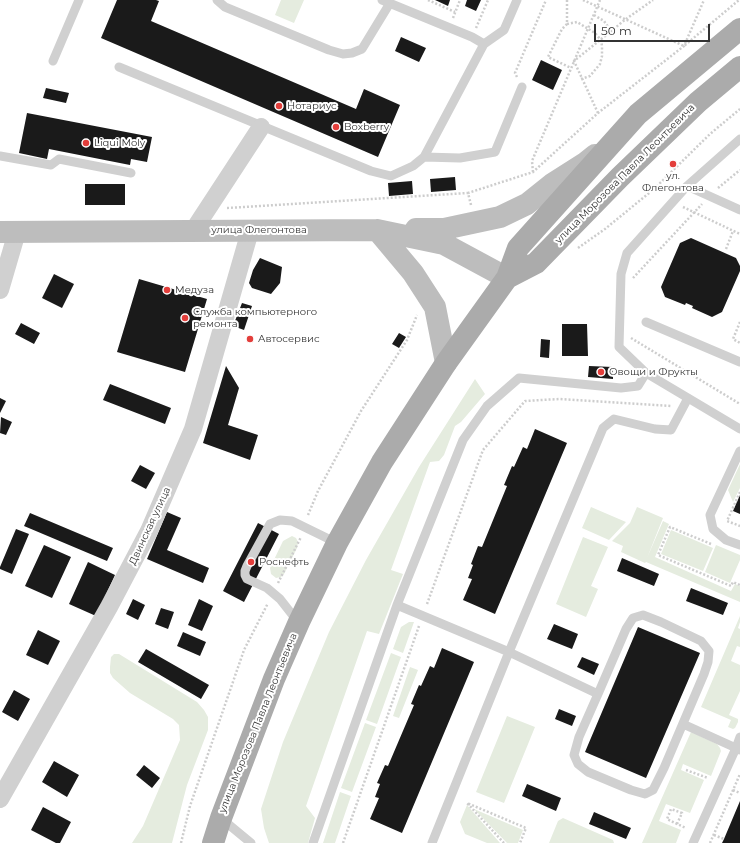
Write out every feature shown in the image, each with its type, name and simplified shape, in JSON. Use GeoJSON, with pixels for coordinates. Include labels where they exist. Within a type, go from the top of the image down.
{"type":"FeatureCollection","features":[{"type":"Feature","properties":{"kind":"main road","name":"улица Морозова Павла Леонтьевича"},"geometry":{"type":"LineString","coordinates":[[213,843],[220,818],[274,679],[299,622],[337,543],[382,462],[446,363],[507,278],[518,248],[638,114],[740,29]]}},
{"type":"Feature","properties":{"kind":"main road","name":"улица Морозова Павла Леонтьевича"},"geometry":{"type":"LineString","coordinates":[[507,278],[536,263],[620,177],[692,107],[740,67]]}},
{"type":"Feature","properties":{"kind":"street"},"geometry":{"type":"LineString","coordinates":[[193,230],[261,127]]}},
{"type":"Feature","properties":{"kind":"street"},"geometry":{"type":"LineString","coordinates":[[377,230],[444,229],[500,217],[527,204],[552,184],[585,163],[621,132]]}},
{"type":"Feature","properties":{"kind":"street"},"geometry":{"type":"LineString","coordinates":[[377,230],[413,273],[435,307],[446,363]]}},
{"type":"Feature","properties":{"kind":"street","name":"улица Флегонтова"},"geometry":{"type":"LineString","coordinates":[[9,232],[377,230],[444,244],[507,278]]}},
{"type":"Feature","properties":{"kind":"street","name":"Двинская улица"},"geometry":{"type":"LineString","coordinates":[[0,799],[109,607],[149,531],[193,429],[250,231]]}},
{"type":"Feature","properties":{"kind":"street"},"geometry":{"type":"LineString","coordinates":[[0,290],[9,232]]}},
{"type":"Feature","properties":{"kind":"lane"},"geometry":{"type":"LineString","coordinates":[[53,61],[79,0]]}},
{"type":"Feature","properties":{"kind":"lane"},"geometry":{"type":"LineString","coordinates":[[217,0],[226,7],[329,50],[343,54],[352,53],[362,49],[386,2],[449,29],[472,37],[484,44]]}},
{"type":"Feature","properties":{"kind":"lane"},"geometry":{"type":"LineString","coordinates":[[119,67],[261,127],[371,171],[391,176],[413,166],[424,158],[484,44],[504,30],[517,0]]}},
{"type":"Feature","properties":{"kind":"lane"},"geometry":{"type":"LineString","coordinates":[[424,158],[460,158],[495,152],[522,87]]}},
{"type":"Feature","properties":{"kind":"lane"},"geometry":{"type":"LineString","coordinates":[[740,139],[687,186],[627,253],[621,274],[619,347],[646,373],[686,402],[740,429]]}},
{"type":"Feature","properties":{"kind":"lane"},"geometry":{"type":"LineString","coordinates":[[0,156],[51,165],[59,159],[131,173]]}},
{"type":"Feature","properties":{"kind":"lane"},"geometry":{"type":"LineString","coordinates":[[687,186],[740,210]]}},
{"type":"Feature","properties":{"kind":"lane"},"geometry":{"type":"LineString","coordinates":[[646,322],[740,362]]}},
{"type":"Feature","properties":{"kind":"lane"},"geometry":{"type":"LineString","coordinates":[[313,843],[397,605],[463,440],[487,406],[519,378],[622,388],[638,386],[646,373]]}},
{"type":"Feature","properties":{"kind":"lane"},"geometry":{"type":"LineString","coordinates":[[432,843],[508,652],[603,428],[614,419],[655,429],[671,430],[686,402]]}},
{"type":"Feature","properties":{"kind":"lane"},"geometry":{"type":"LineString","coordinates":[[740,451],[710,515],[713,529],[726,540],[740,544]]}},
{"type":"Feature","properties":{"kind":"lane"},"geometry":{"type":"LineString","coordinates":[[299,622],[280,599],[273,593],[247,579],[245,571],[247,566],[270,524],[280,520],[303,526],[337,543]]}},
{"type":"Feature","properties":{"kind":"lane"},"geometry":{"type":"LineString","coordinates":[[397,605],[508,652],[598,694]]}},
{"type":"Feature","properties":{"kind":"lane"},"geometry":{"type":"LineString","coordinates":[[643,615],[661,622],[701,641],[708,651],[708,662],[704,674],[664,768],[653,790],[645,794],[631,790],[588,772],[578,764],[574,755],[579,738],[598,694],[626,629],[633,618],[643,615]]}},
{"type":"Feature","properties":{"kind":"lane"},"geometry":{"type":"LineString","coordinates":[[683,724],[738,749]]}},
{"type":"Feature","properties":{"kind":"lane"},"geometry":{"type":"LineString","coordinates":[[693,843],[738,749],[740,737]]}},
{"type":"Feature","properties":{"kind":"lane"},"geometry":{"type":"LineString","coordinates":[[220,818],[252,843]]}},
{"type":"Feature","properties":{"kind":"path"},"geometry":{"type":"LineString","coordinates":[[428,0],[455,12]]}},
{"type":"Feature","properties":{"kind":"path"},"geometry":{"type":"LineString","coordinates":[[449,29],[460,0]]}},
{"type":"Feature","properties":{"kind":"path"},"geometry":{"type":"LineString","coordinates":[[472,37],[488,0]]}},
{"type":"Feature","properties":{"kind":"path"},"geometry":{"type":"LineString","coordinates":[[522,87],[515,73],[546,0]]}},
{"type":"Feature","properties":{"kind":"path"},"geometry":{"type":"LineString","coordinates":[[567,0],[567,24]]}},
{"type":"Feature","properties":{"kind":"path"},"geometry":{"type":"LineString","coordinates":[[583,0],[684,46]]}},
{"type":"Feature","properties":{"kind":"path"},"geometry":{"type":"LineString","coordinates":[[533,172],[532,161],[600,0]]}},
{"type":"Feature","properties":{"kind":"path"},"geometry":{"type":"LineString","coordinates":[[574,61],[653,0]]}},
{"type":"Feature","properties":{"kind":"path"},"geometry":{"type":"LineString","coordinates":[[684,46],[704,0]]}},
{"type":"Feature","properties":{"kind":"path"},"geometry":{"type":"LineString","coordinates":[[206,210],[468,193],[533,172],[598,113],[684,46],[739,0]]}},
{"type":"Feature","properties":{"kind":"path"},"geometry":{"type":"LineString","coordinates":[[594,15],[604,21],[611,31]]}},
{"type":"Feature","properties":{"kind":"path"},"geometry":{"type":"LineString","coordinates":[[571,68],[548,57],[562,29],[567,24],[577,22],[588,28],[601,40],[602,46],[600,64],[590,76],[581,78]]}},
{"type":"Feature","properties":{"kind":"path"},"geometry":{"type":"LineString","coordinates":[[574,61],[598,113]]}},
{"type":"Feature","properties":{"kind":"path"},"geometry":{"type":"LineString","coordinates":[[574,251],[605,229],[654,189],[710,134],[740,109]]}},
{"type":"Feature","properties":{"kind":"path"},"geometry":{"type":"LineString","coordinates":[[630,281],[709,196],[740,170]]}},
{"type":"Feature","properties":{"kind":"path"},"geometry":{"type":"LineString","coordinates":[[468,193],[476,222]]}},
{"type":"Feature","properties":{"kind":"path"},"geometry":{"type":"LineString","coordinates":[[673,201],[694,213],[740,234]]}},
{"type":"Feature","properties":{"kind":"path"},"geometry":{"type":"LineString","coordinates":[[726,249],[733,231]]}},
{"type":"Feature","properties":{"kind":"path"},"geometry":{"type":"LineString","coordinates":[[181,843],[190,806],[244,650],[301,539],[303,526],[318,491],[357,418],[407,340],[418,312]]}},
{"type":"Feature","properties":{"kind":"path"},"geometry":{"type":"LineString","coordinates":[[740,322],[733,340],[740,343]]}},
{"type":"Feature","properties":{"kind":"path"},"geometry":{"type":"LineString","coordinates":[[628,337],[740,404]]}},
{"type":"Feature","properties":{"kind":"path"},"geometry":{"type":"LineString","coordinates":[[343,843],[483,450],[525,401],[559,399],[686,402]]}},
{"type":"Feature","properties":{"kind":"path"},"geometry":{"type":"LineString","coordinates":[[740,492],[727,521],[740,526]]}},
{"type":"Feature","properties":{"kind":"path"},"geometry":{"type":"LineString","coordinates":[[713,545],[670,527],[658,555],[731,586],[733,582],[740,585]]}},
{"type":"Feature","properties":{"kind":"path"},"geometry":{"type":"LineString","coordinates":[[686,770],[708,778]]}},
{"type":"Feature","properties":{"kind":"path"},"geometry":{"type":"LineString","coordinates":[[710,843],[740,774]]}},
{"type":"Feature","properties":{"kind":"path"},"geometry":{"type":"LineString","coordinates":[[733,790],[740,793]]}},
{"type":"Feature","properties":{"kind":"path"},"geometry":{"type":"LineString","coordinates":[[504,843],[467,803],[526,828],[520,843]]}},
{"type":"Feature","properties":{"kind":"path"},"geometry":{"type":"LineString","coordinates":[[677,824],[682,813],[671,809],[666,819],[677,824],[686,828]]}},
{"type":"Feature","properties":{"kind":"path"},"geometry":{"type":"LineString","coordinates":[[714,835],[724,839]]}},
{"type":"Feature","properties":{"kind":"shaded area"},"geometry":{"type":"Polygon","coordinates":[[[281,0],[304,0],[294,23],[275,15],[281,0]]]}},
{"type":"Feature","properties":{"kind":"shaded area"},"geometry":{"type":"Polygon","coordinates":[[[475,379],[485,394],[461,422],[455,426],[444,455],[439,461],[430,462],[391,570],[403,574],[379,634],[367,631],[306,806],[315,818],[308,843],[269,843],[264,828],[261,809],[283,742],[329,632],[366,560],[419,467],[475,379]]]}},
{"type":"Feature","properties":{"kind":"shaded area"},"geometry":{"type":"Polygon","coordinates":[[[740,464],[740,488],[733,502],[728,490],[740,464]]]}},
{"type":"Feature","properties":{"kind":"shaded area"},"geometry":{"type":"Polygon","coordinates":[[[591,507],[626,522],[609,540],[582,528],[591,507]]]}},
{"type":"Feature","properties":{"kind":"shaded area"},"geometry":{"type":"Polygon","coordinates":[[[637,507],[663,518],[647,558],[663,521],[669,524],[655,557],[731,591],[735,584],[740,586],[740,602],[621,552],[623,546],[612,541],[630,523],[637,507]]]}},
{"type":"Feature","properties":{"kind":"shaded area"},"geometry":{"type":"Polygon","coordinates":[[[671,530],[713,548],[703,571],[661,554],[671,530]]]}},
{"type":"Feature","properties":{"kind":"shaded area"},"geometry":{"type":"Polygon","coordinates":[[[292,536],[296,538],[298,542],[297,548],[284,574],[281,577],[276,578],[271,574],[270,568],[283,541],[292,536]]]}},
{"type":"Feature","properties":{"kind":"shaded area"},"geometry":{"type":"Polygon","coordinates":[[[583,537],[608,547],[591,586],[598,589],[586,617],[556,604],[583,537]]]}},
{"type":"Feature","properties":{"kind":"shaded area"},"geometry":{"type":"Polygon","coordinates":[[[716,545],[740,555],[740,560],[730,583],[705,572],[716,545]]]}},
{"type":"Feature","properties":{"kind":"shaded area"},"geometry":{"type":"Polygon","coordinates":[[[740,616],[738,628],[740,629],[740,647],[737,646],[731,661],[740,665],[740,691],[729,715],[738,719],[735,728],[733,729],[728,727],[731,720],[701,707],[740,616]]]}},
{"type":"Feature","properties":{"kind":"shaded area"},"geometry":{"type":"Polygon","coordinates":[[[409,622],[414,622],[403,653],[393,649],[401,627],[409,622]]]}},
{"type":"Feature","properties":{"kind":"shaded area"},"geometry":{"type":"Polygon","coordinates":[[[391,653],[401,657],[377,724],[366,720],[391,653]]]}},
{"type":"Feature","properties":{"kind":"shaded area"},"geometry":{"type":"Polygon","coordinates":[[[114,654],[119,654],[197,702],[208,717],[208,730],[187,785],[172,843],[132,843],[143,826],[180,740],[179,725],[173,719],[130,693],[113,678],[110,673],[110,667],[111,657],[114,654]]]}},
{"type":"Feature","properties":{"kind":"shaded area"},"geometry":{"type":"Polygon","coordinates":[[[410,667],[418,670],[399,718],[393,716],[410,667]]]}},
{"type":"Feature","properties":{"kind":"shaded area"},"geometry":{"type":"Polygon","coordinates":[[[507,716],[535,727],[504,803],[476,792],[507,716]]]}},
{"type":"Feature","properties":{"kind":"shaded area"},"geometry":{"type":"Polygon","coordinates":[[[365,723],[376,727],[352,792],[341,788],[365,723]]]}},
{"type":"Feature","properties":{"kind":"shaded area"},"geometry":{"type":"Polygon","coordinates":[[[691,732],[717,744],[720,748],[721,751],[711,776],[683,764],[681,770],[704,780],[690,813],[666,804],[659,821],[681,830],[676,843],[642,843],[691,732]]]}},
{"type":"Feature","properties":{"kind":"shaded area"},"geometry":{"type":"Polygon","coordinates":[[[340,792],[351,796],[335,843],[323,843],[340,792]]]}},
{"type":"Feature","properties":{"kind":"shaded area"},"geometry":{"type":"Polygon","coordinates":[[[467,805],[500,843],[487,843],[465,834],[460,822],[467,805]]]}},
{"type":"Feature","properties":{"kind":"shaded area"},"geometry":{"type":"Polygon","coordinates":[[[474,809],[523,830],[518,843],[507,843],[474,809]]]}},
{"type":"Feature","properties":{"kind":"shaded area"},"geometry":{"type":"Polygon","coordinates":[[[563,818],[613,840],[614,843],[549,843],[558,821],[563,818]]]}},
{"type":"Feature","properties":{"kind":"building"},"geometry":{"type":"Polygon","coordinates":[[[117,0],[159,1],[151,21],[356,109],[364,89],[400,105],[378,157],[101,38],[117,0]]]}},
{"type":"Feature","properties":{"kind":"building"},"geometry":{"type":"Polygon","coordinates":[[[435,0],[450,0],[448,6],[435,0]]]}},
{"type":"Feature","properties":{"kind":"building"},"geometry":{"type":"Polygon","coordinates":[[[467,0],[481,0],[476,11],[465,6],[467,0]]]}},
{"type":"Feature","properties":{"kind":"building"},"geometry":{"type":"Polygon","coordinates":[[[401,37],[426,48],[419,62],[395,51],[401,37]]]}},
{"type":"Feature","properties":{"kind":"building"},"geometry":{"type":"Polygon","coordinates":[[[541,60],[562,70],[553,90],[532,80],[541,60]]]}},
{"type":"Feature","properties":{"kind":"building"},"geometry":{"type":"Polygon","coordinates":[[[46,88],[69,93],[66,103],[43,98],[46,88]]]}},
{"type":"Feature","properties":{"kind":"building","name":"Liqui Moly"},"geometry":{"type":"Polygon","coordinates":[[[27,113],[152,137],[147,162],[131,159],[130,165],[49,149],[47,159],[19,153],[27,113]]]}},
{"type":"Feature","properties":{"kind":"building"},"geometry":{"type":"Polygon","coordinates":[[[455,177],[456,190],[431,192],[430,179],[455,177]]]}},
{"type":"Feature","properties":{"kind":"building"},"geometry":{"type":"Polygon","coordinates":[[[412,181],[413,194],[389,196],[388,183],[412,181]]]}},
{"type":"Feature","properties":{"kind":"building"},"geometry":{"type":"Polygon","coordinates":[[[85,184],[125,184],[125,205],[85,205],[85,184]]]}},
{"type":"Feature","properties":{"kind":"building"},"geometry":{"type":"Polygon","coordinates":[[[691,238],[736,258],[740,266],[740,271],[722,312],[712,317],[692,308],[693,306],[686,303],[685,305],[665,297],[661,287],[680,243],[691,238]]]}},
{"type":"Feature","properties":{"kind":"building"},"geometry":{"type":"Polygon","coordinates":[[[260,258],[282,267],[280,283],[271,294],[252,288],[249,283],[253,270],[260,258]]]}},
{"type":"Feature","properties":{"kind":"building"},"geometry":{"type":"Polygon","coordinates":[[[54,274],[74,284],[62,308],[42,298],[54,274]]]}},
{"type":"Feature","properties":{"kind":"building"},"geometry":{"type":"Polygon","coordinates":[[[139,279],[207,299],[185,372],[117,352],[139,279]]]}},
{"type":"Feature","properties":{"kind":"building"},"geometry":{"type":"Polygon","coordinates":[[[242,303],[252,306],[244,330],[233,326],[242,303]]]}},
{"type":"Feature","properties":{"kind":"building"},"geometry":{"type":"Polygon","coordinates":[[[21,323],[40,333],[34,344],[15,334],[21,323]]]}},
{"type":"Feature","properties":{"kind":"building"},"geometry":{"type":"Polygon","coordinates":[[[562,324],[587,324],[588,356],[562,356],[562,324]]]}},
{"type":"Feature","properties":{"kind":"building"},"geometry":{"type":"Polygon","coordinates":[[[399,333],[406,337],[399,348],[392,344],[399,333]]]}},
{"type":"Feature","properties":{"kind":"building"},"geometry":{"type":"Polygon","coordinates":[[[541,339],[550,340],[549,358],[540,357],[541,339]]]}},
{"type":"Feature","properties":{"kind":"building"},"geometry":{"type":"Polygon","coordinates":[[[226,366],[239,388],[228,425],[258,435],[250,460],[203,443],[226,366]]]}},
{"type":"Feature","properties":{"kind":"building","name":"Овощи и Фрукты"},"geometry":{"type":"Polygon","coordinates":[[[589,366],[613,367],[613,379],[588,377],[589,366]]]}},
{"type":"Feature","properties":{"kind":"building"},"geometry":{"type":"Polygon","coordinates":[[[110,384],[171,408],[165,424],[103,400],[110,384]]]}},
{"type":"Feature","properties":{"kind":"building"},"geometry":{"type":"Polygon","coordinates":[[[0,398],[6,401],[0,413],[0,398]]]}},
{"type":"Feature","properties":{"kind":"building"},"geometry":{"type":"Polygon","coordinates":[[[1,417],[12,422],[6,435],[0,433],[1,417]]]}},
{"type":"Feature","properties":{"kind":"building"},"geometry":{"type":"Polygon","coordinates":[[[535,429],[567,443],[495,614],[463,600],[472,579],[468,578],[473,565],[471,564],[478,546],[482,547],[507,486],[504,485],[512,466],[514,467],[523,447],[527,449],[535,429]]]}},
{"type":"Feature","properties":{"kind":"building"},"geometry":{"type":"Polygon","coordinates":[[[140,465],[155,473],[146,489],[131,481],[140,465]]]}},
{"type":"Feature","properties":{"kind":"building"},"geometry":{"type":"Polygon","coordinates":[[[740,495],[740,514],[733,511],[740,495]]]}},
{"type":"Feature","properties":{"kind":"building"},"geometry":{"type":"Polygon","coordinates":[[[167,512],[181,518],[167,550],[209,568],[203,583],[147,559],[167,512]]]}},
{"type":"Feature","properties":{"kind":"building"},"geometry":{"type":"Polygon","coordinates":[[[30,513],[113,548],[107,561],[24,526],[30,513]]]}},
{"type":"Feature","properties":{"kind":"building","name":"Роснефть"},"geometry":{"type":"Polygon","coordinates":[[[258,523],[279,534],[244,602],[223,591],[258,523]]]}},
{"type":"Feature","properties":{"kind":"building"},"geometry":{"type":"Polygon","coordinates":[[[16,529],[29,534],[12,574],[0,569],[0,567],[16,529]]]}},
{"type":"Feature","properties":{"kind":"building"},"geometry":{"type":"Polygon","coordinates":[[[44,545],[71,557],[52,598],[25,586],[44,545]]]}},
{"type":"Feature","properties":{"kind":"building"},"geometry":{"type":"Polygon","coordinates":[[[622,558],[659,574],[654,586],[617,571],[622,558]]]}},
{"type":"Feature","properties":{"kind":"building"},"geometry":{"type":"Polygon","coordinates":[[[88,562],[115,575],[96,616],[69,604],[88,562]]]}},
{"type":"Feature","properties":{"kind":"building"},"geometry":{"type":"Polygon","coordinates":[[[691,588],[728,603],[723,615],[686,601],[691,588]]]}},
{"type":"Feature","properties":{"kind":"building"},"geometry":{"type":"Polygon","coordinates":[[[133,599],[145,605],[138,620],[126,614],[133,599]]]}},
{"type":"Feature","properties":{"kind":"building"},"geometry":{"type":"Polygon","coordinates":[[[199,599],[213,606],[202,631],[188,625],[199,599]]]}},
{"type":"Feature","properties":{"kind":"building"},"geometry":{"type":"Polygon","coordinates":[[[161,608],[174,612],[168,629],[155,624],[161,608]]]}},
{"type":"Feature","properties":{"kind":"building"},"geometry":{"type":"Polygon","coordinates":[[[554,624],[578,634],[572,649],[547,639],[554,624]]]}},
{"type":"Feature","properties":{"kind":"building"},"geometry":{"type":"Polygon","coordinates":[[[638,627],[700,653],[646,778],[585,752],[638,627]]]}},
{"type":"Feature","properties":{"kind":"building"},"geometry":{"type":"Polygon","coordinates":[[[38,630],[60,641],[48,665],[26,655],[38,630]]]}},
{"type":"Feature","properties":{"kind":"building"},"geometry":{"type":"Polygon","coordinates":[[[183,632],[206,642],[200,656],[177,646],[183,632]]]}},
{"type":"Feature","properties":{"kind":"building"},"geometry":{"type":"Polygon","coordinates":[[[442,648],[474,662],[402,833],[370,819],[379,798],[375,797],[380,784],[377,783],[385,765],[388,766],[414,705],[411,704],[419,685],[421,686],[430,666],[434,668],[442,648]]]}},
{"type":"Feature","properties":{"kind":"building"},"geometry":{"type":"Polygon","coordinates":[[[146,649],[209,685],[201,699],[138,662],[146,649]]]}},
{"type":"Feature","properties":{"kind":"building"},"geometry":{"type":"Polygon","coordinates":[[[582,657],[599,664],[594,675],[577,667],[582,657]]]}},
{"type":"Feature","properties":{"kind":"building"},"geometry":{"type":"Polygon","coordinates":[[[14,690],[30,699],[18,721],[2,712],[14,690]]]}},
{"type":"Feature","properties":{"kind":"building"},"geometry":{"type":"Polygon","coordinates":[[[559,709],[576,716],[572,726],[555,719],[559,709]]]}},
{"type":"Feature","properties":{"kind":"building"},"geometry":{"type":"Polygon","coordinates":[[[54,761],[79,775],[67,797],[42,782],[54,761]]]}},
{"type":"Feature","properties":{"kind":"building"},"geometry":{"type":"Polygon","coordinates":[[[144,765],[160,778],[152,788],[136,775],[144,765]]]}},
{"type":"Feature","properties":{"kind":"building"},"geometry":{"type":"Polygon","coordinates":[[[527,784],[561,798],[556,811],[522,796],[527,784]]]}},
{"type":"Feature","properties":{"kind":"building"},"geometry":{"type":"Polygon","coordinates":[[[740,801],[740,843],[722,843],[724,839],[740,801]]]}},
{"type":"Feature","properties":{"kind":"building"},"geometry":{"type":"Polygon","coordinates":[[[43,807],[71,822],[60,843],[56,843],[31,830],[43,807]]]}},
{"type":"Feature","properties":{"kind":"building"},"geometry":{"type":"Polygon","coordinates":[[[594,812],[631,828],[626,839],[589,824],[594,812]]]}},
{"type":"Feature","properties":{"kind":"place","name":"Нотариус"},"geometry":{"type":"Point","coordinates":[279,106]}},
{"type":"Feature","properties":{"kind":"place","name":"Boxberry"},"geometry":{"type":"Point","coordinates":[336,127]}},
{"type":"Feature","properties":{"kind":"place","name":"Liqui Moly"},"geometry":{"type":"Point","coordinates":[86,143]}},
{"type":"Feature","properties":{"kind":"place","name":"ул. Флегонтова"},"geometry":{"type":"Point","coordinates":[673,164]}},
{"type":"Feature","properties":{"kind":"place","name":"Медуза"},"geometry":{"type":"Point","coordinates":[167,290]}},
{"type":"Feature","properties":{"kind":"place","name":"Служба компьютерного ремонта"},"geometry":{"type":"Point","coordinates":[185,318]}},
{"type":"Feature","properties":{"kind":"place","name":"Автосервис"},"geometry":{"type":"Point","coordinates":[250,339]}},
{"type":"Feature","properties":{"kind":"place","name":"Овощи и Фрукты"},"geometry":{"type":"Point","coordinates":[601,372]}},
{"type":"Feature","properties":{"kind":"place","name":"Роснефть"},"geometry":{"type":"Point","coordinates":[251,562]}}]}
